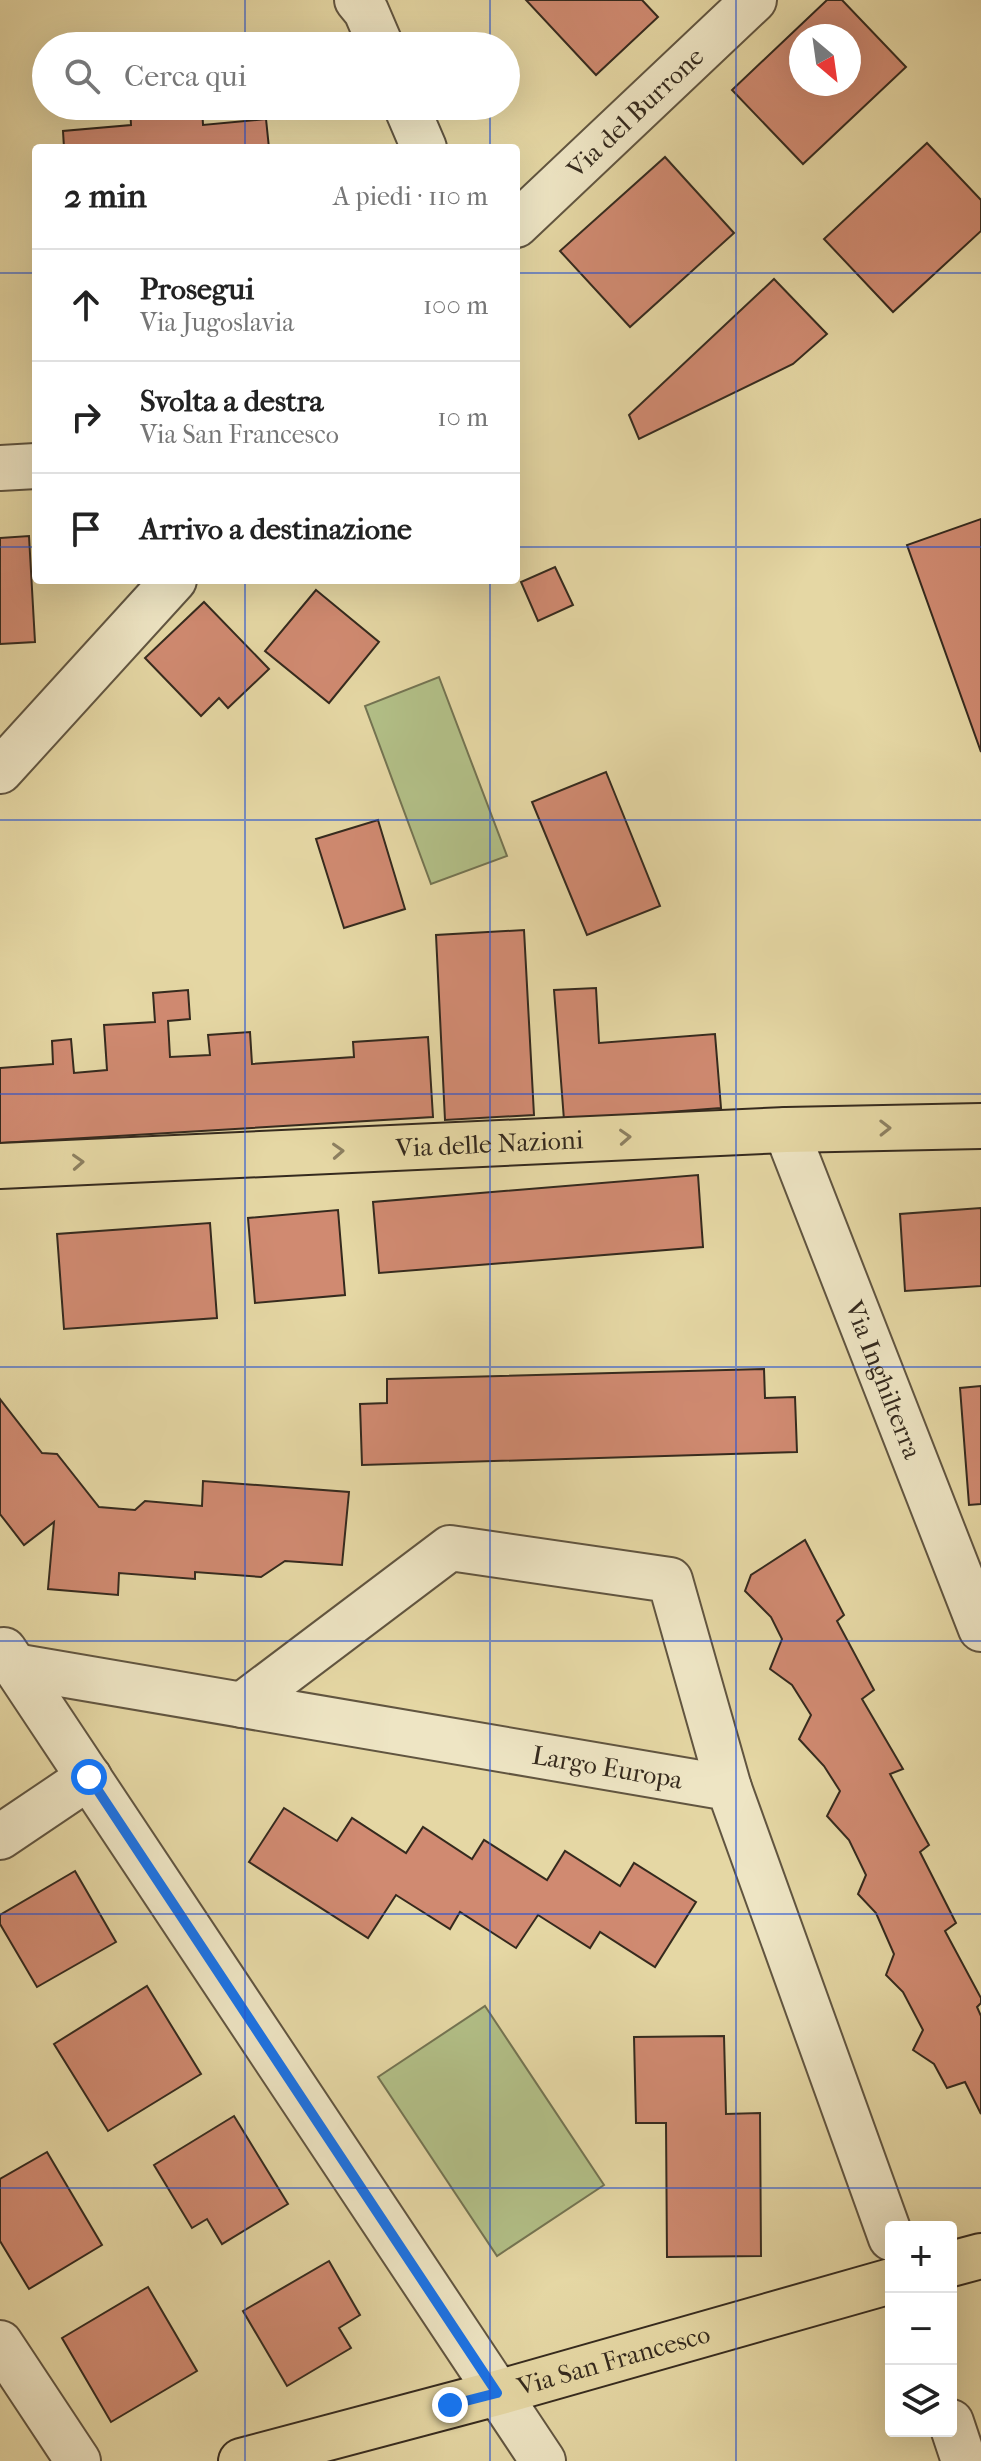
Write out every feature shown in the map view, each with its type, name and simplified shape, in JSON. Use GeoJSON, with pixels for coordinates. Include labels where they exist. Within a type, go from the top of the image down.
{"type":"FeatureCollection","features":[{"type":"Feature","properties":{"kind":"main road","name":"Via delle Nazioni"},"geometry":{"type":"LineString","coordinates":[[0,1166],[786,1130],[981,1126]]}},
{"type":"Feature","properties":{"kind":"main road"},"geometry":{"type":"LineString","coordinates":[[957,2262],[981,2256]]}},
{"type":"Feature","properties":{"kind":"main road","name":"Via San Francesco"},"geometry":{"type":"LineString","coordinates":[[241,2461],[497,2393],[885,2283]]}},
{"type":"Feature","properties":{"kind":"street"},"geometry":{"type":"LineString","coordinates":[[357,0],[366,11],[375,32]]}},
{"type":"Feature","properties":{"kind":"street","name":"Via del Burrone"},"geometry":{"type":"LineString","coordinates":[[520,221],[754,0]]}},
{"type":"Feature","properties":{"kind":"street"},"geometry":{"type":"LineString","coordinates":[[412,120],[422,144]]}},
{"type":"Feature","properties":{"kind":"street"},"geometry":{"type":"LineString","coordinates":[[0,468],[32,466]]}},
{"type":"Feature","properties":{"kind":"street"},"geometry":{"type":"LineString","coordinates":[[0,771],[170,584]]}},
{"type":"Feature","properties":{"kind":"street","name":"Via Inghilterra"},"geometry":{"type":"LineString","coordinates":[[786,1130],[969,1563],[981,1629]]}},
{"type":"Feature","properties":{"kind":"street"},"geometry":{"type":"LineString","coordinates":[[242,1705],[450,1548],[670,1580],[729,1788],[885,2221]]}},
{"type":"Feature","properties":{"kind":"street"},"geometry":{"type":"LineString","coordinates":[[7,1656],[543,2461]]}},
{"type":"Feature","properties":{"kind":"street","name":"Largo Europa"},"geometry":{"type":"LineString","coordinates":[[7,1656],[242,1705],[729,1788]]}},
{"type":"Feature","properties":{"kind":"street"},"geometry":{"type":"LineString","coordinates":[[0,1837],[89,1777]]}},
{"type":"Feature","properties":{"kind":"street"},"geometry":{"type":"LineString","coordinates":[[0,2343],[78,2461]]}},
{"type":"Feature","properties":{"kind":"street"},"geometry":{"type":"LineString","coordinates":[[956,2437],[964,2461]]}},
{"type":"Feature","properties":{"kind":"green space"},"geometry":{"type":"Polygon","coordinates":[[[439,677],[507,856],[431,884],[365,706],[439,677]]]}},
{"type":"Feature","properties":{"kind":"green space"},"geometry":{"type":"Polygon","coordinates":[[[485,2006],[604,2185],[497,2256],[378,2077],[485,2006]]]}},
{"type":"Feature","properties":{"kind":"building"},"geometry":{"type":"Polygon","coordinates":[[[526,0],[642,0],[658,17],[596,75],[526,0]]]}},
{"type":"Feature","properties":{"kind":"building"},"geometry":{"type":"Polygon","coordinates":[[[827,0],[842,0],[906,67],[803,164],[732,90],[789,36],[789,96],[861,96],[861,24],[802,24],[827,0]]]}},
{"type":"Feature","properties":{"kind":"building"},"geometry":{"type":"Polygon","coordinates":[[[131,120],[203,120],[203,125],[266,120],[269,144],[64,144],[63,131],[131,125],[131,120]]]}},
{"type":"Feature","properties":{"kind":"building"},"geometry":{"type":"Polygon","coordinates":[[[927,143],[981,200],[981,231],[893,312],[824,239],[927,143]]]}},
{"type":"Feature","properties":{"kind":"building"},"geometry":{"type":"Polygon","coordinates":[[[665,157],[734,233],[630,327],[560,251],[665,157]]]}},
{"type":"Feature","properties":{"kind":"building"},"geometry":{"type":"Polygon","coordinates":[[[774,279],[827,334],[793,364],[639,439],[629,415],[774,279]]]}},
{"type":"Feature","properties":{"kind":"building"},"geometry":{"type":"Polygon","coordinates":[[[981,519],[981,752],[907,545],[981,519]]]}},
{"type":"Feature","properties":{"kind":"building"},"geometry":{"type":"Polygon","coordinates":[[[29,536],[35,642],[0,644],[0,538],[29,536]]]}},
{"type":"Feature","properties":{"kind":"building"},"geometry":{"type":"Polygon","coordinates":[[[555,567],[573,605],[538,621],[521,582],[555,567]]]}},
{"type":"Feature","properties":{"kind":"building"},"geometry":{"type":"Polygon","coordinates":[[[316,590],[379,642],[329,703],[265,651],[316,590]]]}},
{"type":"Feature","properties":{"kind":"building"},"geometry":{"type":"Polygon","coordinates":[[[204,602],[269,669],[228,708],[219,698],[201,716],[145,658],[204,602]]]}},
{"type":"Feature","properties":{"kind":"building"},"geometry":{"type":"Polygon","coordinates":[[[606,772],[660,906],[587,935],[532,802],[606,772]]]}},
{"type":"Feature","properties":{"kind":"building"},"geometry":{"type":"Polygon","coordinates":[[[378,820],[405,909],[344,928],[316,839],[378,820]]]}},
{"type":"Feature","properties":{"kind":"building"},"geometry":{"type":"Polygon","coordinates":[[[524,930],[534,1115],[445,1120],[436,935],[524,930]]]}},
{"type":"Feature","properties":{"kind":"building"},"geometry":{"type":"Polygon","coordinates":[[[596,988],[599,1043],[715,1034],[721,1108],[564,1120],[554,990],[596,988]]]}},
{"type":"Feature","properties":{"kind":"building"},"geometry":{"type":"Polygon","coordinates":[[[188,990],[190,1019],[168,1021],[170,1057],[210,1055],[208,1035],[250,1032],[252,1064],[354,1057],[353,1042],[428,1037],[433,1117],[0,1143],[0,1068],[53,1064],[52,1041],[71,1039],[74,1073],[107,1070],[104,1025],[155,1022],[153,993],[188,990]]]}},
{"type":"Feature","properties":{"kind":"building"},"geometry":{"type":"Polygon","coordinates":[[[698,1175],[703,1247],[379,1273],[373,1202],[698,1175]]]}},
{"type":"Feature","properties":{"kind":"building"},"geometry":{"type":"Polygon","coordinates":[[[981,1208],[981,1286],[905,1291],[900,1214],[981,1208]]]}},
{"type":"Feature","properties":{"kind":"building"},"geometry":{"type":"Polygon","coordinates":[[[338,1210],[345,1295],[255,1303],[248,1218],[338,1210]]]}},
{"type":"Feature","properties":{"kind":"building"},"geometry":{"type":"Polygon","coordinates":[[[210,1223],[217,1318],[64,1329],[57,1234],[210,1223]]]}},
{"type":"Feature","properties":{"kind":"building"},"geometry":{"type":"Polygon","coordinates":[[[764,1369],[765,1398],[795,1397],[797,1452],[362,1465],[360,1404],[387,1403],[387,1379],[764,1369]]]}},
{"type":"Feature","properties":{"kind":"building"},"geometry":{"type":"Polygon","coordinates":[[[981,1386],[981,1504],[969,1505],[960,1388],[981,1386]]]}},
{"type":"Feature","properties":{"kind":"building"},"geometry":{"type":"Polygon","coordinates":[[[0,1399],[42,1453],[57,1454],[99,1507],[135,1510],[145,1501],[202,1506],[203,1481],[349,1492],[342,1565],[285,1561],[261,1577],[195,1572],[195,1579],[119,1573],[118,1595],[48,1589],[54,1522],[24,1545],[0,1514],[0,1399]]]}},
{"type":"Feature","properties":{"kind":"building"},"geometry":{"type":"Polygon","coordinates":[[[805,1540],[844,1615],[837,1621],[874,1690],[862,1699],[903,1769],[890,1774],[929,1845],[920,1852],[956,1923],[945,1931],[981,1998],[977,2007],[981,2016],[981,2114],[965,2082],[947,2088],[934,2064],[913,2050],[923,2030],[903,1992],[886,1975],[894,1954],[876,1913],[858,1894],[866,1875],[849,1840],[827,1816],[840,1791],[824,1766],[799,1739],[811,1715],[792,1685],[770,1669],[782,1639],[771,1617],[745,1591],[751,1575],[805,1540]]]}},
{"type":"Feature","properties":{"kind":"building"},"geometry":{"type":"Polygon","coordinates":[[[284,1808],[337,1841],[352,1818],[406,1853],[423,1827],[472,1859],[484,1840],[547,1880],[565,1851],[620,1886],[634,1863],[696,1902],[655,1967],[600,1932],[590,1948],[538,1915],[516,1948],[460,1912],[450,1929],[396,1895],[368,1938],[249,1862],[284,1808]]]}},
{"type":"Feature","properties":{"kind":"building"},"geometry":{"type":"Polygon","coordinates":[[[75,1871],[116,1942],[37,1987],[0,1924],[0,1915],[75,1871]]]}},
{"type":"Feature","properties":{"kind":"building"},"geometry":{"type":"Polygon","coordinates":[[[147,1986],[201,2074],[108,2131],[54,2044],[147,1986]]]}},
{"type":"Feature","properties":{"kind":"building"},"geometry":{"type":"Polygon","coordinates":[[[724,2036],[726,2114],[760,2113],[761,2256],[667,2257],[666,2123],[636,2123],[634,2037],[724,2036]]]}},
{"type":"Feature","properties":{"kind":"building"},"geometry":{"type":"Polygon","coordinates":[[[234,2116],[288,2204],[222,2244],[207,2219],[192,2228],[154,2165],[234,2116]]]}},
{"type":"Feature","properties":{"kind":"building"},"geometry":{"type":"Polygon","coordinates":[[[47,2152],[102,2245],[29,2289],[0,2241],[0,2179],[47,2152]]]}},
{"type":"Feature","properties":{"kind":"building"},"geometry":{"type":"Polygon","coordinates":[[[329,2261],[360,2315],[339,2328],[351,2348],[287,2386],[243,2311],[329,2261]]]}},
{"type":"Feature","properties":{"kind":"building"},"geometry":{"type":"Polygon","coordinates":[[[148,2287],[197,2371],[111,2422],[62,2338],[148,2287]]]}},
{"type":"Feature","properties":{"kind":"route"},"geometry":{"type":"LineString","coordinates":[[89,1777],[497,2393],[450,2405]]}}]}
